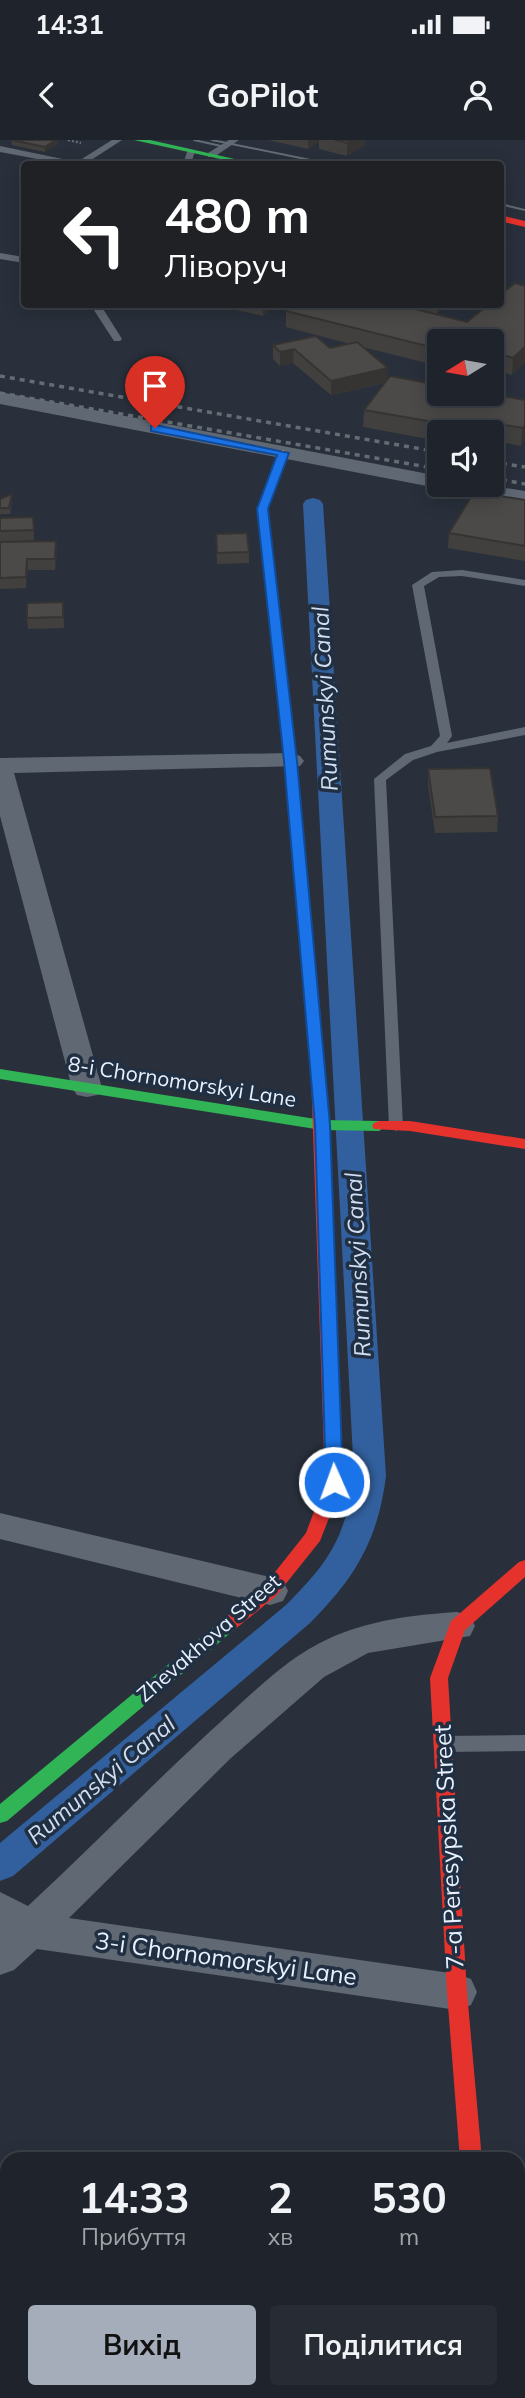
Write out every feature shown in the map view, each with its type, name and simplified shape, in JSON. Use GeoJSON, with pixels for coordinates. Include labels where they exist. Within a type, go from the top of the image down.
{"type":"FeatureCollection","features":[{"type":"Feature","properties":{"kind":"street"},"geometry":{"type":"LineString","coordinates":[[138,140],[189,158],[211,155],[239,161]]}},
{"type":"Feature","properties":{"kind":"street"},"geometry":{"type":"LineString","coordinates":[[504,219],[525,223]]}},
{"type":"Feature","properties":{"kind":"street"},"geometry":{"type":"LineString","coordinates":[[0,398],[427,480]]}},
{"type":"Feature","properties":{"kind":"street","name":"Zhevakhova Street"},"geometry":{"type":"LineString","coordinates":[[0,1815],[270,1591],[314,1536],[334,1482],[322,1125],[290,761],[263,509],[283,453]]}},
{"type":"Feature","properties":{"kind":"street"},"geometry":{"type":"LineString","coordinates":[[504,494],[525,498]]}},
{"type":"Feature","properties":{"kind":"street"},"geometry":{"type":"LineString","coordinates":[[87,1088],[0,768],[290,761]]}},
{"type":"Feature","properties":{"kind":"street","name":"8-i Chornomorskyi Lane"},"geometry":{"type":"LineString","coordinates":[[0,1074],[322,1125],[396,1126],[525,1144]]}},
{"type":"Feature","properties":{"kind":"street"},"geometry":{"type":"LineString","coordinates":[[0,1526],[270,1591]]}},
{"type":"Feature","properties":{"kind":"street","name":"7-a Peresypska Street"},"geometry":{"type":"LineString","coordinates":[[470,2152],[457,1992],[439,1678],[457,1626],[525,1567]]}},
{"type":"Feature","properties":{"kind":"street"},"geometry":{"type":"LineString","coordinates":[[0,1957],[16,1920],[306,1670],[352,1644],[395,1632],[457,1626]]}},
{"type":"Feature","properties":{"kind":"street","name":"3-i Chornomorskyi Lane"},"geometry":{"type":"LineString","coordinates":[[16,1920],[457,1992]]}},
{"type":"Feature","properties":{"kind":"lane"},"geometry":{"type":"LineString","coordinates":[[85,161],[118,140]]}},
{"type":"Feature","properties":{"kind":"lane"},"geometry":{"type":"LineString","coordinates":[[211,155],[235,140]]}},
{"type":"Feature","properties":{"kind":"lane"},"geometry":{"type":"LineString","coordinates":[[0,149],[59,161]]}},
{"type":"Feature","properties":{"kind":"lane"},"geometry":{"type":"LineString","coordinates":[[0,256],[21,260]]}},
{"type":"Feature","properties":{"kind":"lane"},"geometry":{"type":"LineString","coordinates":[[98,308],[117,339]]}},
{"type":"Feature","properties":{"kind":"lane"},"geometry":{"type":"LineString","coordinates":[[435,749],[446,736],[418,585],[436,574],[463,573],[525,583]]}},
{"type":"Feature","properties":{"kind":"lane"},"geometry":{"type":"LineString","coordinates":[[396,1126],[380,779],[409,757],[435,749],[525,731]]}},
{"type":"Feature","properties":{"kind":"lane"},"geometry":{"type":"LineString","coordinates":[[443,1744],[525,1743]]}},
{"type":"Feature","properties":{"kind":"building"},"geometry":{"type":"Polygon","coordinates":[[[11,140],[56,140],[45,147],[11,140]]]}},
{"type":"Feature","properties":{"kind":"building"},"geometry":{"type":"Polygon","coordinates":[[[515,283],[525,286],[525,347],[513,358],[504,355],[504,329],[427,329],[427,346],[286,311],[290,308],[411,308],[467,322],[484,308],[504,308],[504,292],[515,283]]]}},
{"type":"Feature","properties":{"kind":"building"},"geometry":{"type":"Polygon","coordinates":[[[316,336],[330,348],[357,342],[388,368],[331,381],[294,349],[280,352],[273,345],[316,336]]]}},
{"type":"Feature","properties":{"kind":"building"},"geometry":{"type":"Polygon","coordinates":[[[390,376],[427,383],[427,406],[504,406],[504,396],[525,400],[525,425],[523,428],[504,425],[504,420],[427,421],[364,410],[390,376]]]}},
{"type":"Feature","properties":{"kind":"building"},"geometry":{"type":"Polygon","coordinates":[[[12,494],[9,508],[0,508],[0,499],[12,494]]]}},
{"type":"Feature","properties":{"kind":"building"},"geometry":{"type":"Polygon","coordinates":[[[471,497],[504,497],[525,500],[525,546],[449,533],[471,497]]]}},
{"type":"Feature","properties":{"kind":"building"},"geometry":{"type":"Polygon","coordinates":[[[33,517],[34,530],[0,531],[0,518],[33,517]]]}},
{"type":"Feature","properties":{"kind":"building"},"geometry":{"type":"Polygon","coordinates":[[[247,533],[249,552],[217,553],[216,534],[247,533]]]}},
{"type":"Feature","properties":{"kind":"building"},"geometry":{"type":"Polygon","coordinates":[[[56,541],[55,559],[27,559],[26,577],[0,578],[0,542],[56,541]]]}},
{"type":"Feature","properties":{"kind":"building"},"geometry":{"type":"Polygon","coordinates":[[[63,602],[63,617],[27,618],[27,603],[63,602]]]}},
{"type":"Feature","properties":{"kind":"building"},"geometry":{"type":"Polygon","coordinates":[[[490,768],[498,816],[435,817],[428,769],[490,768]]]}},
{"type":"Feature","properties":{"kind":"waterway","name":"Rumunskyi Canal"},"geometry":{"type":"LineString","coordinates":[[0,1865],[298,1614],[340,1568],[357,1536],[367,1499],[370,1476],[313,504]]}},
{"type":"Feature","properties":{"kind":"tram line"},"geometry":{"type":"LineString","coordinates":[[194,140],[221,146]]}},
{"type":"Feature","properties":{"kind":"tram line"},"geometry":{"type":"LineString","coordinates":[[212,140],[315,161]]}},
{"type":"Feature","properties":{"kind":"tram line"},"geometry":{"type":"LineString","coordinates":[[504,205],[525,210]]}},
{"type":"Feature","properties":{"kind":"railway"},"geometry":{"type":"LineString","coordinates":[[0,376],[427,450]]}},
{"type":"Feature","properties":{"kind":"railway"},"geometry":{"type":"LineString","coordinates":[[0,393],[427,467]]}},
{"type":"Feature","properties":{"kind":"railway"},"geometry":{"type":"LineString","coordinates":[[504,464],[525,467]]}},
{"type":"Feature","properties":{"kind":"railway"},"geometry":{"type":"LineString","coordinates":[[504,480],[525,484]]}},
{"type":"Feature","properties":{"kind":"traffic: fast"},"geometry":{"type":"LineString","coordinates":[[138,140],[239,161]]}},
{"type":"Feature","properties":{"kind":"traffic: fast"},"geometry":{"type":"LineString","coordinates":[[0,1074],[322,1125],[379,1126]]}},
{"type":"Feature","properties":{"kind":"traffic: fast"},"geometry":{"type":"LineString","coordinates":[[0,1815],[228,1625]]}},
{"type":"Feature","properties":{"kind":"traffic: slow"},"geometry":{"type":"LineString","coordinates":[[283,453],[263,509],[291,761],[318,1073]]}},
{"type":"Feature","properties":{"kind":"traffic: jam"},"geometry":{"type":"LineString","coordinates":[[504,219],[525,224]]}},
{"type":"Feature","properties":{"kind":"traffic: jam"},"geometry":{"type":"LineString","coordinates":[[228,1625],[270,1591],[314,1536],[334,1482],[318,1073]]}},
{"type":"Feature","properties":{"kind":"traffic: jam"},"geometry":{"type":"LineString","coordinates":[[379,1126],[410,1126],[525,1144]]}},
{"type":"Feature","properties":{"kind":"traffic: jam"},"geometry":{"type":"LineString","coordinates":[[470,2152],[457,1992],[439,1678],[457,1626],[525,1567]]}},
{"type":"Feature","properties":{"kind":"route"},"geometry":{"type":"LineString","coordinates":[[155,428],[283,453],[263,509],[290,761],[322,1125],[334,1482]]}}]}
